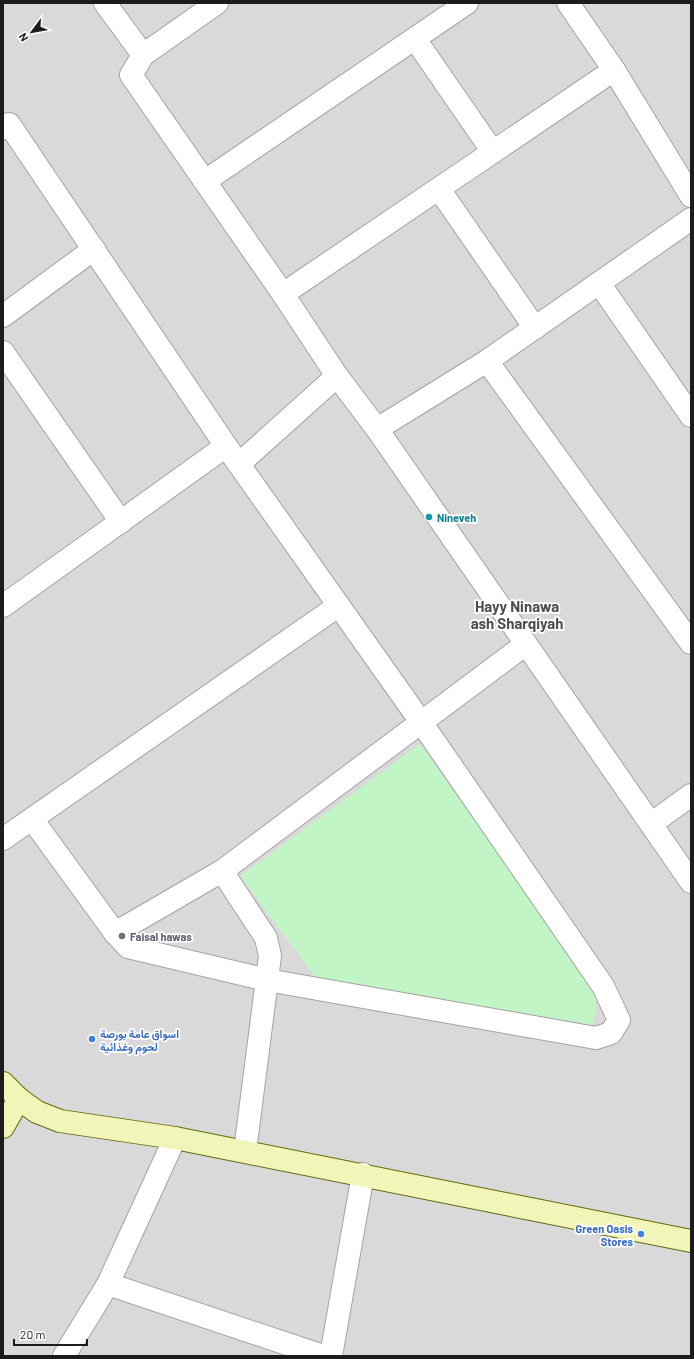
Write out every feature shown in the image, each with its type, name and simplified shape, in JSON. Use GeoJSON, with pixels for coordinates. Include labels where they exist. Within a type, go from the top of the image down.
{"type":"FeatureCollection","features":[{"type":"Feature","properties":{"kind":"main road"},"geometry":{"type":"LineString","coordinates":[[3,1083],[19,1099],[37,1112],[60,1121],[175,1138],[245,1151],[691,1241]]}},
{"type":"Feature","properties":{"kind":"main road"},"geometry":{"type":"LineString","coordinates":[[3,1127],[19,1099]]}},
{"type":"Feature","properties":{"kind":"street"},"geometry":{"type":"LineString","coordinates":[[105,3],[143,55]]}},
{"type":"Feature","properties":{"kind":"street"},"geometry":{"type":"LineString","coordinates":[[217,3],[143,55],[131,75],[283,294],[337,376],[377,429],[691,882]]}},
{"type":"Feature","properties":{"kind":"street"},"geometry":{"type":"LineString","coordinates":[[205,182],[467,3]]}},
{"type":"Feature","properties":{"kind":"street"},"geometry":{"type":"LineString","coordinates":[[568,3],[614,70],[691,196]]}},
{"type":"Feature","properties":{"kind":"street"},"geometry":{"type":"LineString","coordinates":[[415,39],[493,152]]}},
{"type":"Feature","properties":{"kind":"street"},"geometry":{"type":"LineString","coordinates":[[283,294],[614,70]]}},
{"type":"Feature","properties":{"kind":"street"},"geometry":{"type":"LineString","coordinates":[[3,128],[10,124],[226,446],[421,722],[603,986],[619,1020],[610,1033],[596,1038],[268,980],[128,946],[115,933],[32,819]]}},
{"type":"Feature","properties":{"kind":"street"},"geometry":{"type":"LineString","coordinates":[[439,188],[534,328]]}},
{"type":"Feature","properties":{"kind":"street"},"geometry":{"type":"LineString","coordinates":[[377,429],[487,361],[691,219]]}},
{"type":"Feature","properties":{"kind":"street"},"geometry":{"type":"LineString","coordinates":[[3,316],[94,249]]}},
{"type":"Feature","properties":{"kind":"street"},"geometry":{"type":"LineString","coordinates":[[600,283],[691,416]]}},
{"type":"Feature","properties":{"kind":"street"},"geometry":{"type":"LineString","coordinates":[[3,352],[121,522]]}},
{"type":"Feature","properties":{"kind":"street"},"geometry":{"type":"LineString","coordinates":[[487,361],[691,644]]}},
{"type":"Feature","properties":{"kind":"street"},"geometry":{"type":"LineString","coordinates":[[239,464],[337,376]]}},
{"type":"Feature","properties":{"kind":"street"},"geometry":{"type":"LineString","coordinates":[[3,606],[226,446]]}},
{"type":"Feature","properties":{"kind":"street"},"geometry":{"type":"LineString","coordinates":[[3,839],[338,606]]}},
{"type":"Feature","properties":{"kind":"street"},"geometry":{"type":"LineString","coordinates":[[115,933],[222,871],[526,644]]}},
{"type":"Feature","properties":{"kind":"street"},"geometry":{"type":"LineString","coordinates":[[651,824],[691,795]]}},
{"type":"Feature","properties":{"kind":"street"},"geometry":{"type":"LineString","coordinates":[[222,871],[266,938],[270,956],[245,1151]]}},
{"type":"Feature","properties":{"kind":"street"},"geometry":{"type":"LineString","coordinates":[[64,1356],[108,1284],[175,1138]]}},
{"type":"Feature","properties":{"kind":"street"},"geometry":{"type":"LineString","coordinates":[[331,1356],[363,1174]]}},
{"type":"Feature","properties":{"kind":"street"},"geometry":{"type":"LineString","coordinates":[[108,1284],[323,1356]]}},
{"type":"Feature","properties":{"kind":"shaded area"},"geometry":{"type":"Polygon","coordinates":[[[3,3],[691,3],[691,1356],[3,1356],[3,3]]]}},
{"type":"Feature","properties":{"kind":"green space"},"geometry":{"type":"Polygon","coordinates":[[[420,744],[596,991],[596,1009],[592,1025],[315,977],[240,876],[420,744]]]}},
{"type":"Feature","properties":{"kind":"place","name":"Nineveh"},"geometry":{"type":"Point","coordinates":[429,517]}},
{"type":"Feature","properties":{"kind":"place","name":"Faisal hawas"},"geometry":{"type":"Point","coordinates":[122,936]}},
{"type":"Feature","properties":{"kind":"place","name":"اسواق عامة بورصة لحوم وغذائية"},"geometry":{"type":"Point","coordinates":[92,1039]}},
{"type":"Feature","properties":{"kind":"place","name":"Green Oasis Stores"},"geometry":{"type":"Point","coordinates":[641,1234]}},
{"type":"Feature","properties":{"kind":"district","name":"Hayy Ninawa ash Sharqiyah"},"geometry":{"type":"Point","coordinates":[517,614]}}]}
